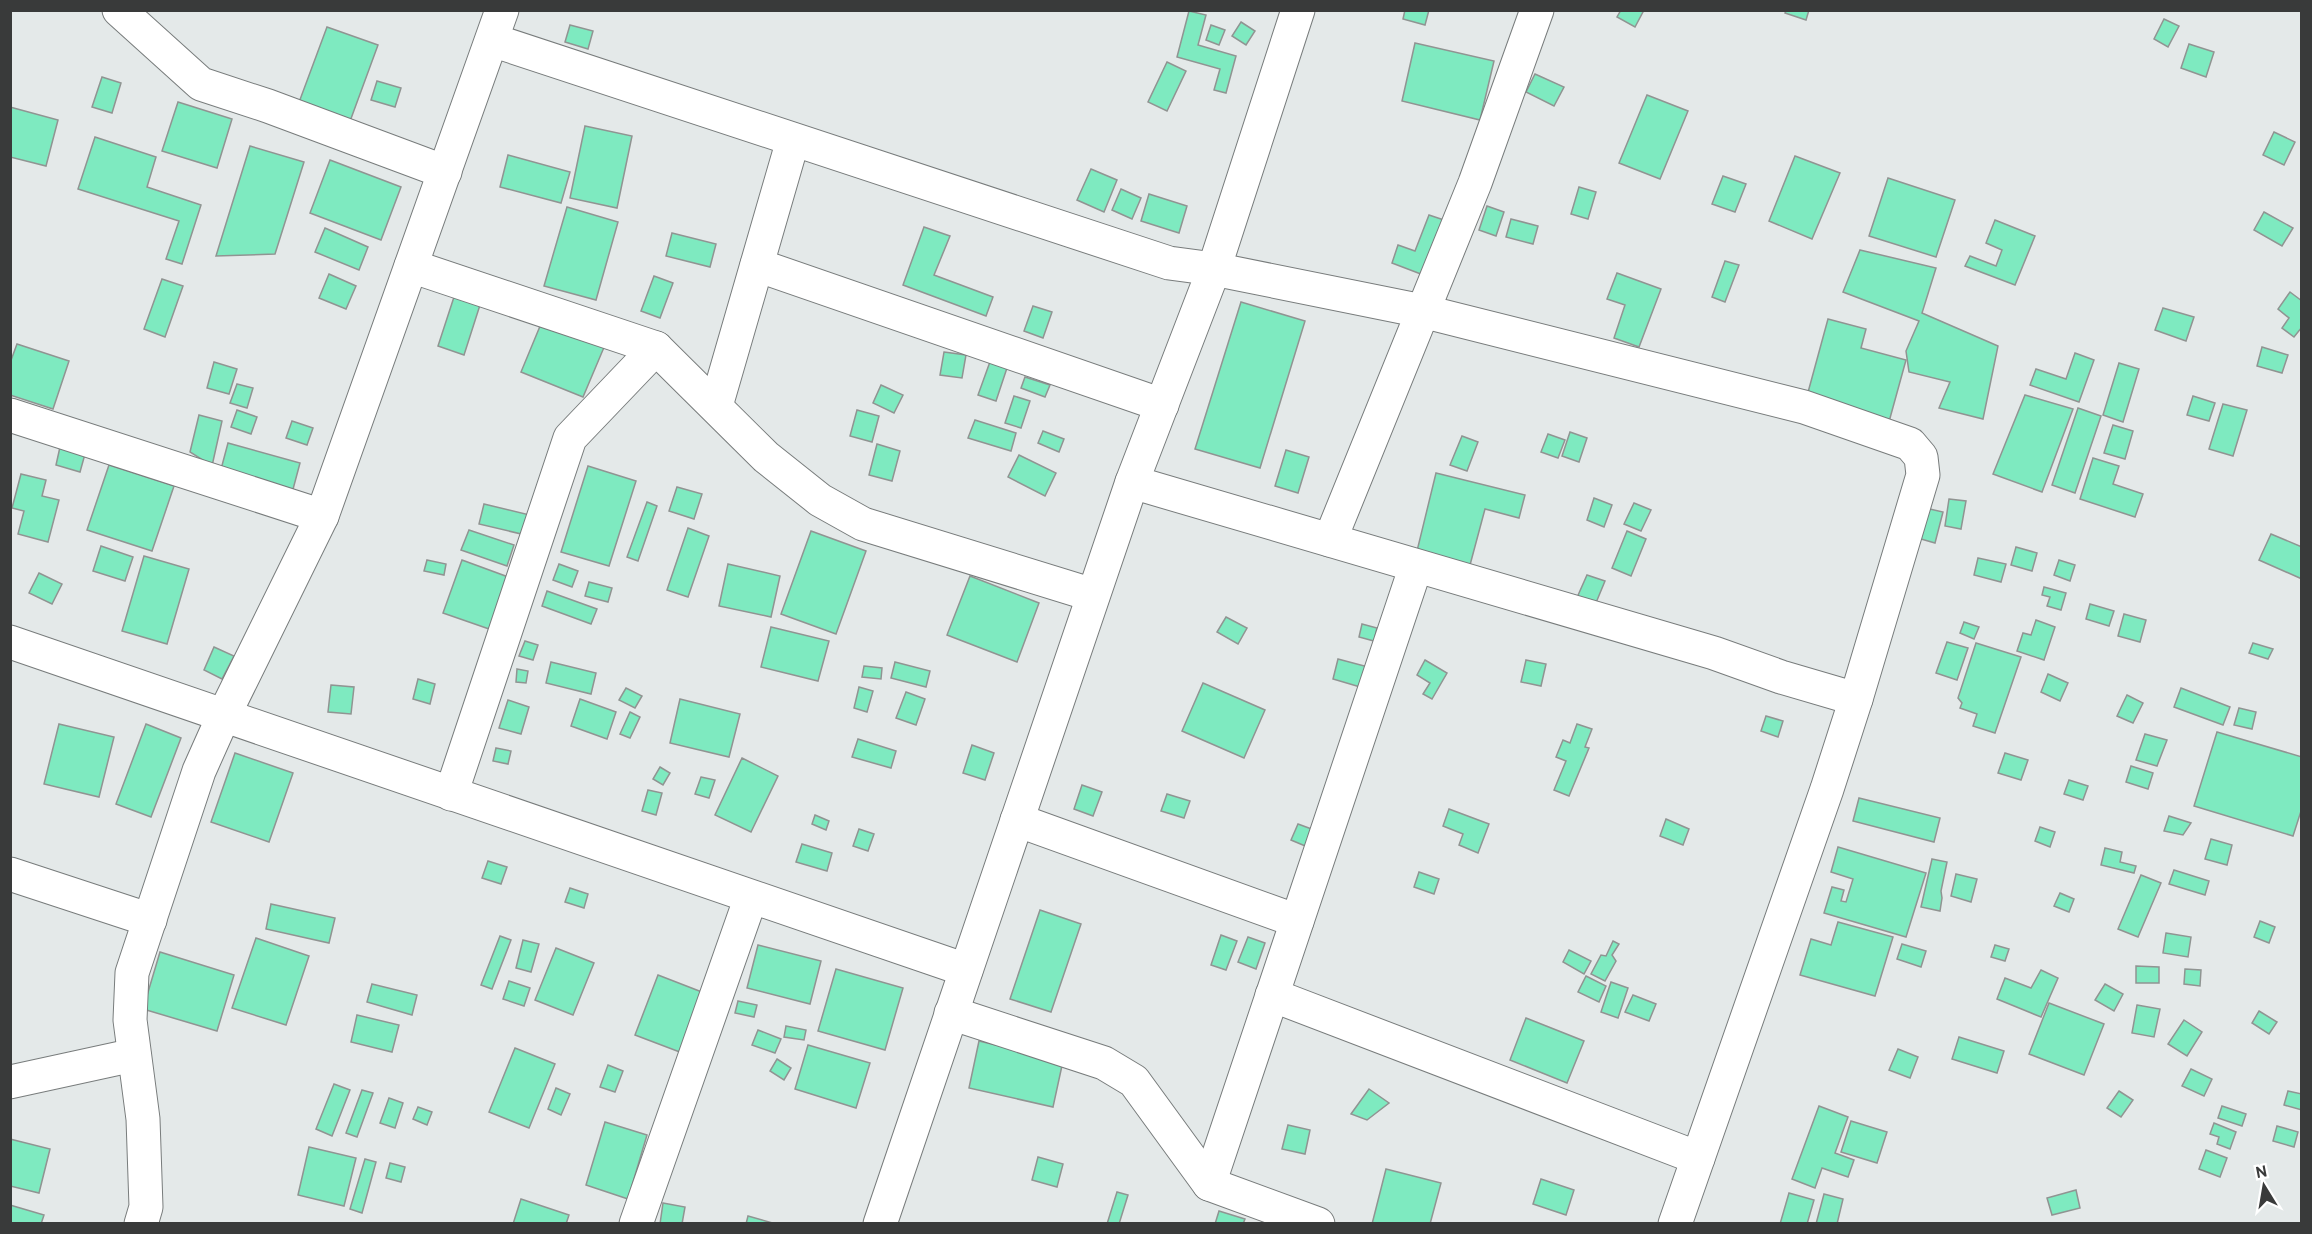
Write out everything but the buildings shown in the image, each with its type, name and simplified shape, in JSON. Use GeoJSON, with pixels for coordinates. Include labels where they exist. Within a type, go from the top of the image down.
{"type":"FeatureCollection","features":[{"type":"Feature","properties":{"kind":"street"},"geometry":{"type":"LineString","coordinates":[[119,10],[201,84],[268,106],[445,172]]}},
{"type":"Feature","properties":{"kind":"street"},"geometry":{"type":"LineString","coordinates":[[880,1224],[1132,482],[1214,269],[1298,10]]}},
{"type":"Feature","properties":{"kind":"street"},"geometry":{"type":"LineString","coordinates":[[1330,540],[1475,183],[1536,10]]}},
{"type":"Feature","properties":{"kind":"street"},"geometry":{"type":"LineString","coordinates":[[141,1224],[146,1207],[142,1119],[130,1020],[132,973],[199,771],[322,516],[497,25],[793,140],[1169,263],[1214,269],[1422,311],[1804,407],[1910,444],[1922,457],[1923,475],[1856,699],[1827,789],[1675,1224]]}},
{"type":"Feature","properties":{"kind":"street"},"geometry":{"type":"LineString","coordinates":[[716,406],[793,140]]}},
{"type":"Feature","properties":{"kind":"street"},"geometry":{"type":"LineString","coordinates":[[757,265],[1162,405]]}},
{"type":"Feature","properties":{"kind":"street"},"geometry":{"type":"LineString","coordinates":[[411,266],[656,348],[765,457],[820,500],[863,524],[1093,595]]}},
{"type":"Feature","properties":{"kind":"street"},"geometry":{"type":"LineString","coordinates":[[451,794],[570,438],[656,348]]}},
{"type":"Feature","properties":{"kind":"street"},"geometry":{"type":"LineString","coordinates":[[10,415],[322,516]]}},
{"type":"Feature","properties":{"kind":"street"},"geometry":{"type":"LineString","coordinates":[[1132,482],[1714,653],[1781,677],[1856,699]]}},
{"type":"Feature","properties":{"kind":"street"},"geometry":{"type":"LineString","coordinates":[[1209,1184],[1416,566]]}},
{"type":"Feature","properties":{"kind":"street"},"geometry":{"type":"LineString","coordinates":[[10,642],[966,970]]}},
{"type":"Feature","properties":{"kind":"street"},"geometry":{"type":"LineString","coordinates":[[1017,820],[1297,921]]}},
{"type":"Feature","properties":{"kind":"street"},"geometry":{"type":"LineString","coordinates":[[10,874],[150,920]]}},
{"type":"Feature","properties":{"kind":"street"},"geometry":{"type":"LineString","coordinates":[[636,1224],[751,897]]}},
{"type":"Feature","properties":{"kind":"street"},"geometry":{"type":"LineString","coordinates":[[1272,995],[1698,1158]]}},
{"type":"Feature","properties":{"kind":"street"},"geometry":{"type":"LineString","coordinates":[[951,1013],[1104,1063],[1134,1081],[1209,1184],[1318,1224]]}},
{"type":"Feature","properties":{"kind":"street"},"geometry":{"type":"LineString","coordinates":[[10,1082],[134,1055]]}}]}
